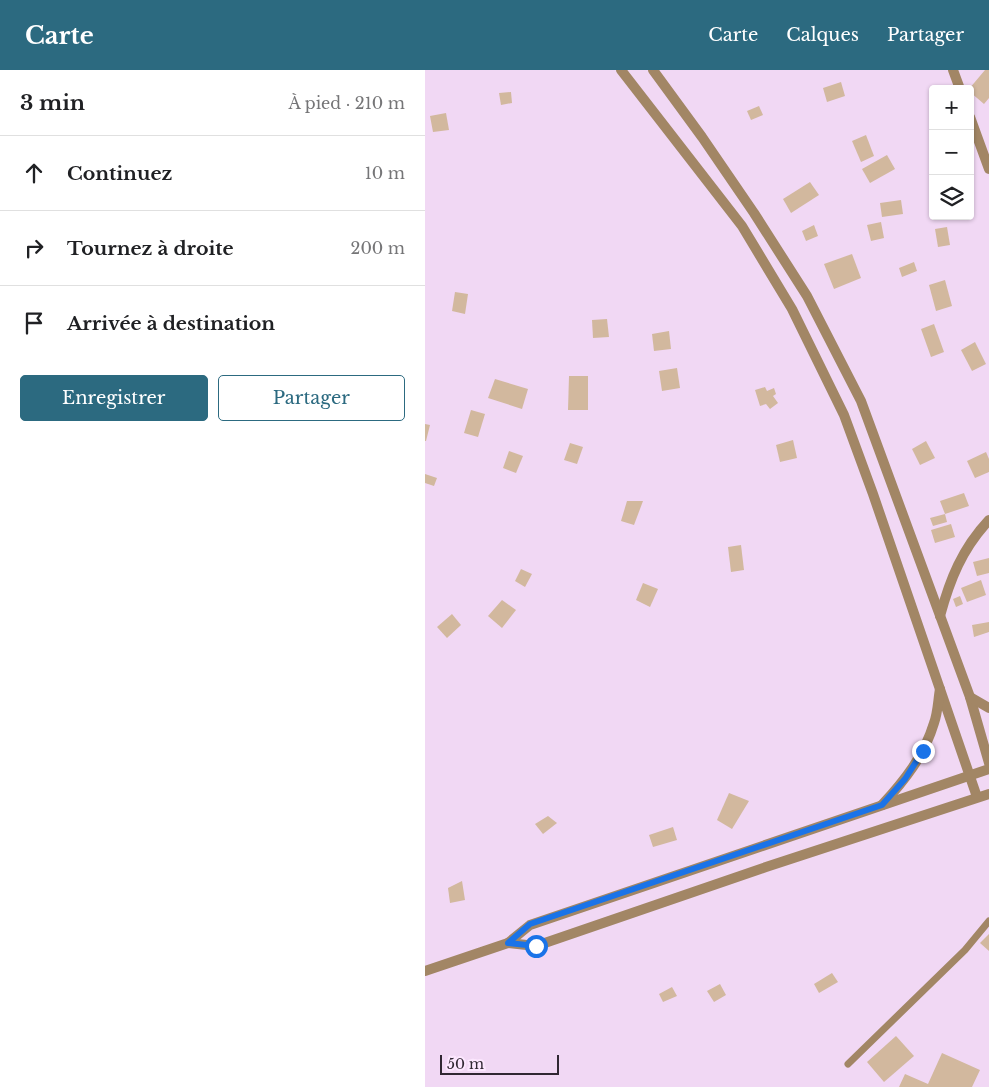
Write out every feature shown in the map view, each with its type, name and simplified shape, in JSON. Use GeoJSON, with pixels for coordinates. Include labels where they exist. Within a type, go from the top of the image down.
{"type":"FeatureCollection","features":[{"type":"Feature","properties":{"kind":"street"},"geometry":{"type":"LineString","coordinates":[[621,70],[741,226],[792,310],[844,415],[977,797]]}},
{"type":"Feature","properties":{"kind":"street"},"geometry":{"type":"LineString","coordinates":[[653,70],[754,213],[807,296],[861,400],[970,697],[989,763]]}},
{"type":"Feature","properties":{"kind":"street"},"geometry":{"type":"LineString","coordinates":[[953,70],[959,85]]}},
{"type":"Feature","properties":{"kind":"street"},"geometry":{"type":"LineString","coordinates":[[974,128],[989,169]]}},
{"type":"Feature","properties":{"kind":"street"},"geometry":{"type":"LineString","coordinates":[[940,617],[947,589],[963,555],[989,520]]}},
{"type":"Feature","properties":{"kind":"street"},"geometry":{"type":"LineString","coordinates":[[882,805],[905,779],[923,751],[935,722],[940,688]]}},
{"type":"Feature","properties":{"kind":"street"},"geometry":{"type":"LineString","coordinates":[[970,697],[989,708]]}},
{"type":"Feature","properties":{"kind":"street"},"geometry":{"type":"LineString","coordinates":[[425,971],[508,943],[530,924],[989,769]]}},
{"type":"Feature","properties":{"kind":"street"},"geometry":{"type":"LineString","coordinates":[[508,943],[536,946],[775,864],[989,794]]}},
{"type":"Feature","properties":{"kind":"lane"},"geometry":{"type":"LineString","coordinates":[[848,1064],[965,950],[989,922]]}},
{"type":"Feature","properties":{"kind":"building"},"geometry":{"type":"Polygon","coordinates":[[[985,70],[989,70],[989,98],[984,104],[974,95],[974,85],[972,85],[985,70]]]}},
{"type":"Feature","properties":{"kind":"building"},"geometry":{"type":"Polygon","coordinates":[[[841,82],[845,96],[827,102],[823,88],[841,82]]]}},
{"type":"Feature","properties":{"kind":"building"},"geometry":{"type":"Polygon","coordinates":[[[511,92],[512,103],[501,105],[499,93],[511,92]]]}},
{"type":"Feature","properties":{"kind":"building"},"geometry":{"type":"Polygon","coordinates":[[[759,106],[763,115],[751,120],[747,111],[759,106]]]}},
{"type":"Feature","properties":{"kind":"building"},"geometry":{"type":"Polygon","coordinates":[[[446,113],[449,130],[433,132],[430,116],[446,113]]]}},
{"type":"Feature","properties":{"kind":"building"},"geometry":{"type":"Polygon","coordinates":[[[866,135],[874,156],[861,162],[852,141],[866,135]]]}},
{"type":"Feature","properties":{"kind":"building"},"geometry":{"type":"Polygon","coordinates":[[[887,155],[895,169],[870,183],[862,169],[887,155]]]}},
{"type":"Feature","properties":{"kind":"building"},"geometry":{"type":"Polygon","coordinates":[[[810,182],[819,195],[791,213],[783,199],[810,182]]]}},
{"type":"Feature","properties":{"kind":"building"},"geometry":{"type":"Polygon","coordinates":[[[901,200],[903,214],[882,217],[880,203],[901,200]]]}},
{"type":"Feature","properties":{"kind":"building"},"geometry":{"type":"Polygon","coordinates":[[[881,222],[884,238],[871,241],[867,225],[881,222]]]}},
{"type":"Feature","properties":{"kind":"building"},"geometry":{"type":"Polygon","coordinates":[[[814,225],[818,236],[806,241],[802,231],[814,225]]]}},
{"type":"Feature","properties":{"kind":"building"},"geometry":{"type":"Polygon","coordinates":[[[947,227],[950,245],[938,247],[935,229],[947,227]]]}},
{"type":"Feature","properties":{"kind":"building"},"geometry":{"type":"Polygon","coordinates":[[[852,254],[861,278],[834,289],[824,264],[852,254]]]}},
{"type":"Feature","properties":{"kind":"building"},"geometry":{"type":"Polygon","coordinates":[[[914,262],[917,271],[902,277],[899,268],[914,262]]]}},
{"type":"Feature","properties":{"kind":"building"},"geometry":{"type":"Polygon","coordinates":[[[945,280],[952,306],[936,311],[929,285],[945,280]]]}},
{"type":"Feature","properties":{"kind":"building"},"geometry":{"type":"Polygon","coordinates":[[[455,292],[468,294],[465,314],[452,311],[455,292]]]}},
{"type":"Feature","properties":{"kind":"building"},"geometry":{"type":"Polygon","coordinates":[[[607,319],[609,337],[593,338],[592,320],[607,319]]]}},
{"type":"Feature","properties":{"kind":"building"},"geometry":{"type":"Polygon","coordinates":[[[934,324],[944,352],[931,357],[921,329],[934,324]]]}},
{"type":"Feature","properties":{"kind":"building"},"geometry":{"type":"Polygon","coordinates":[[[669,331],[671,349],[654,351],[652,334],[669,331]]]}},
{"type":"Feature","properties":{"kind":"building"},"geometry":{"type":"Polygon","coordinates":[[[975,342],[986,364],[972,371],[961,350],[975,342]]]}},
{"type":"Feature","properties":{"kind":"building"},"geometry":{"type":"Polygon","coordinates":[[[677,368],[680,388],[662,391],[659,371],[677,368]]]}},
{"type":"Feature","properties":{"kind":"building"},"geometry":{"type":"Polygon","coordinates":[[[569,376],[588,376],[588,410],[568,410],[569,376]]]}},
{"type":"Feature","properties":{"kind":"building"},"geometry":{"type":"Polygon","coordinates":[[[495,379],[528,389],[522,409],[488,398],[495,379]]]}},
{"type":"Feature","properties":{"kind":"building"},"geometry":{"type":"Polygon","coordinates":[[[765,387],[767,391],[774,388],[776,394],[773,396],[778,403],[770,409],[766,404],[760,406],[755,390],[765,387]]]}},
{"type":"Feature","properties":{"kind":"building"},"geometry":{"type":"Polygon","coordinates":[[[471,410],[485,414],[478,437],[464,433],[471,410]]]}},
{"type":"Feature","properties":{"kind":"building"},"geometry":{"type":"Polygon","coordinates":[[[425,424],[430,425],[426,441],[425,441],[425,424]]]}},
{"type":"Feature","properties":{"kind":"building"},"geometry":{"type":"Polygon","coordinates":[[[793,440],[797,458],[780,462],[776,445],[793,440]]]}},
{"type":"Feature","properties":{"kind":"building"},"geometry":{"type":"Polygon","coordinates":[[[926,441],[935,458],[920,465],[912,449],[926,441]]]}},
{"type":"Feature","properties":{"kind":"building"},"geometry":{"type":"Polygon","coordinates":[[[570,443],[583,447],[577,464],[564,460],[570,443]]]}},
{"type":"Feature","properties":{"kind":"building"},"geometry":{"type":"Polygon","coordinates":[[[509,451],[523,456],[516,473],[503,468],[509,451]]]}},
{"type":"Feature","properties":{"kind":"building"},"geometry":{"type":"Polygon","coordinates":[[[986,452],[989,459],[989,472],[975,478],[967,461],[986,452]]]}},
{"type":"Feature","properties":{"kind":"building"},"geometry":{"type":"Polygon","coordinates":[[[425,474],[437,478],[434,486],[425,483],[425,474]]]}},
{"type":"Feature","properties":{"kind":"building"},"geometry":{"type":"Polygon","coordinates":[[[964,493],[969,506],[945,514],[940,501],[964,493]]]}},
{"type":"Feature","properties":{"kind":"building"},"geometry":{"type":"Polygon","coordinates":[[[627,501],[643,501],[634,525],[621,521],[627,501]]]}},
{"type":"Feature","properties":{"kind":"building"},"geometry":{"type":"Polygon","coordinates":[[[945,514],[947,522],[933,526],[930,518],[945,514]]]}},
{"type":"Feature","properties":{"kind":"building"},"geometry":{"type":"Polygon","coordinates":[[[951,524],[955,537],[935,543],[931,530],[951,524]]]}},
{"type":"Feature","properties":{"kind":"building"},"geometry":{"type":"Polygon","coordinates":[[[741,545],[744,570],[731,572],[728,547],[741,545]]]}},
{"type":"Feature","properties":{"kind":"building"},"geometry":{"type":"Polygon","coordinates":[[[989,558],[989,573],[977,576],[973,562],[989,558]]]}},
{"type":"Feature","properties":{"kind":"building"},"geometry":{"type":"Polygon","coordinates":[[[521,569],[532,574],[525,587],[515,581],[521,569]]]}},
{"type":"Feature","properties":{"kind":"building"},"geometry":{"type":"Polygon","coordinates":[[[981,580],[986,595],[967,602],[961,588],[981,580]]]}},
{"type":"Feature","properties":{"kind":"building"},"geometry":{"type":"Polygon","coordinates":[[[643,583],[658,589],[650,607],[636,600],[643,583]]]}},
{"type":"Feature","properties":{"kind":"building"},"geometry":{"type":"Polygon","coordinates":[[[960,596],[963,604],[956,607],[953,599],[960,596]]]}},
{"type":"Feature","properties":{"kind":"building"},"geometry":{"type":"Polygon","coordinates":[[[502,600],[516,610],[502,628],[488,616],[502,600]]]}},
{"type":"Feature","properties":{"kind":"building"},"geometry":{"type":"Polygon","coordinates":[[[452,614],[461,625],[447,638],[437,627],[452,614]]]}},
{"type":"Feature","properties":{"kind":"building"},"geometry":{"type":"Polygon","coordinates":[[[989,622],[989,632],[974,637],[972,625],[989,622]]]}},
{"type":"Feature","properties":{"kind":"building"},"geometry":{"type":"Polygon","coordinates":[[[729,793],[749,801],[732,829],[717,820],[729,793]]]}},
{"type":"Feature","properties":{"kind":"building"},"geometry":{"type":"Polygon","coordinates":[[[548,816],[557,823],[543,834],[535,824],[548,816]]]}},
{"type":"Feature","properties":{"kind":"building"},"geometry":{"type":"Polygon","coordinates":[[[673,827],[677,840],[653,847],[649,835],[673,827]]]}},
{"type":"Feature","properties":{"kind":"building"},"geometry":{"type":"Polygon","coordinates":[[[462,881],[465,900],[450,903],[448,888],[462,881]]]}},
{"type":"Feature","properties":{"kind":"building"},"geometry":{"type":"Polygon","coordinates":[[[989,934],[989,951],[980,943],[989,934]]]}},
{"type":"Feature","properties":{"kind":"building"},"geometry":{"type":"Polygon","coordinates":[[[832,973],[838,982],[819,993],[814,984],[832,973]]]}},
{"type":"Feature","properties":{"kind":"building"},"geometry":{"type":"Polygon","coordinates":[[[720,984],[726,995],[714,1002],[707,991],[720,984]]]}},
{"type":"Feature","properties":{"kind":"building"},"geometry":{"type":"Polygon","coordinates":[[[672,987],[677,996],[663,1002],[659,994],[672,987]]]}},
{"type":"Feature","properties":{"kind":"building"},"geometry":{"type":"Polygon","coordinates":[[[896,1036],[914,1056],[884,1082],[867,1062],[896,1036]]]}},
{"type":"Feature","properties":{"kind":"building"},"geometry":{"type":"Polygon","coordinates":[[[942,1053],[980,1070],[972,1087],[899,1087],[905,1074],[928,1084],[942,1053]]]}},
{"type":"Feature","properties":{"kind":"route"},"geometry":{"type":"LineString","coordinates":[[536,946],[508,943],[530,924],[882,805],[905,779],[923,751]]}}]}
